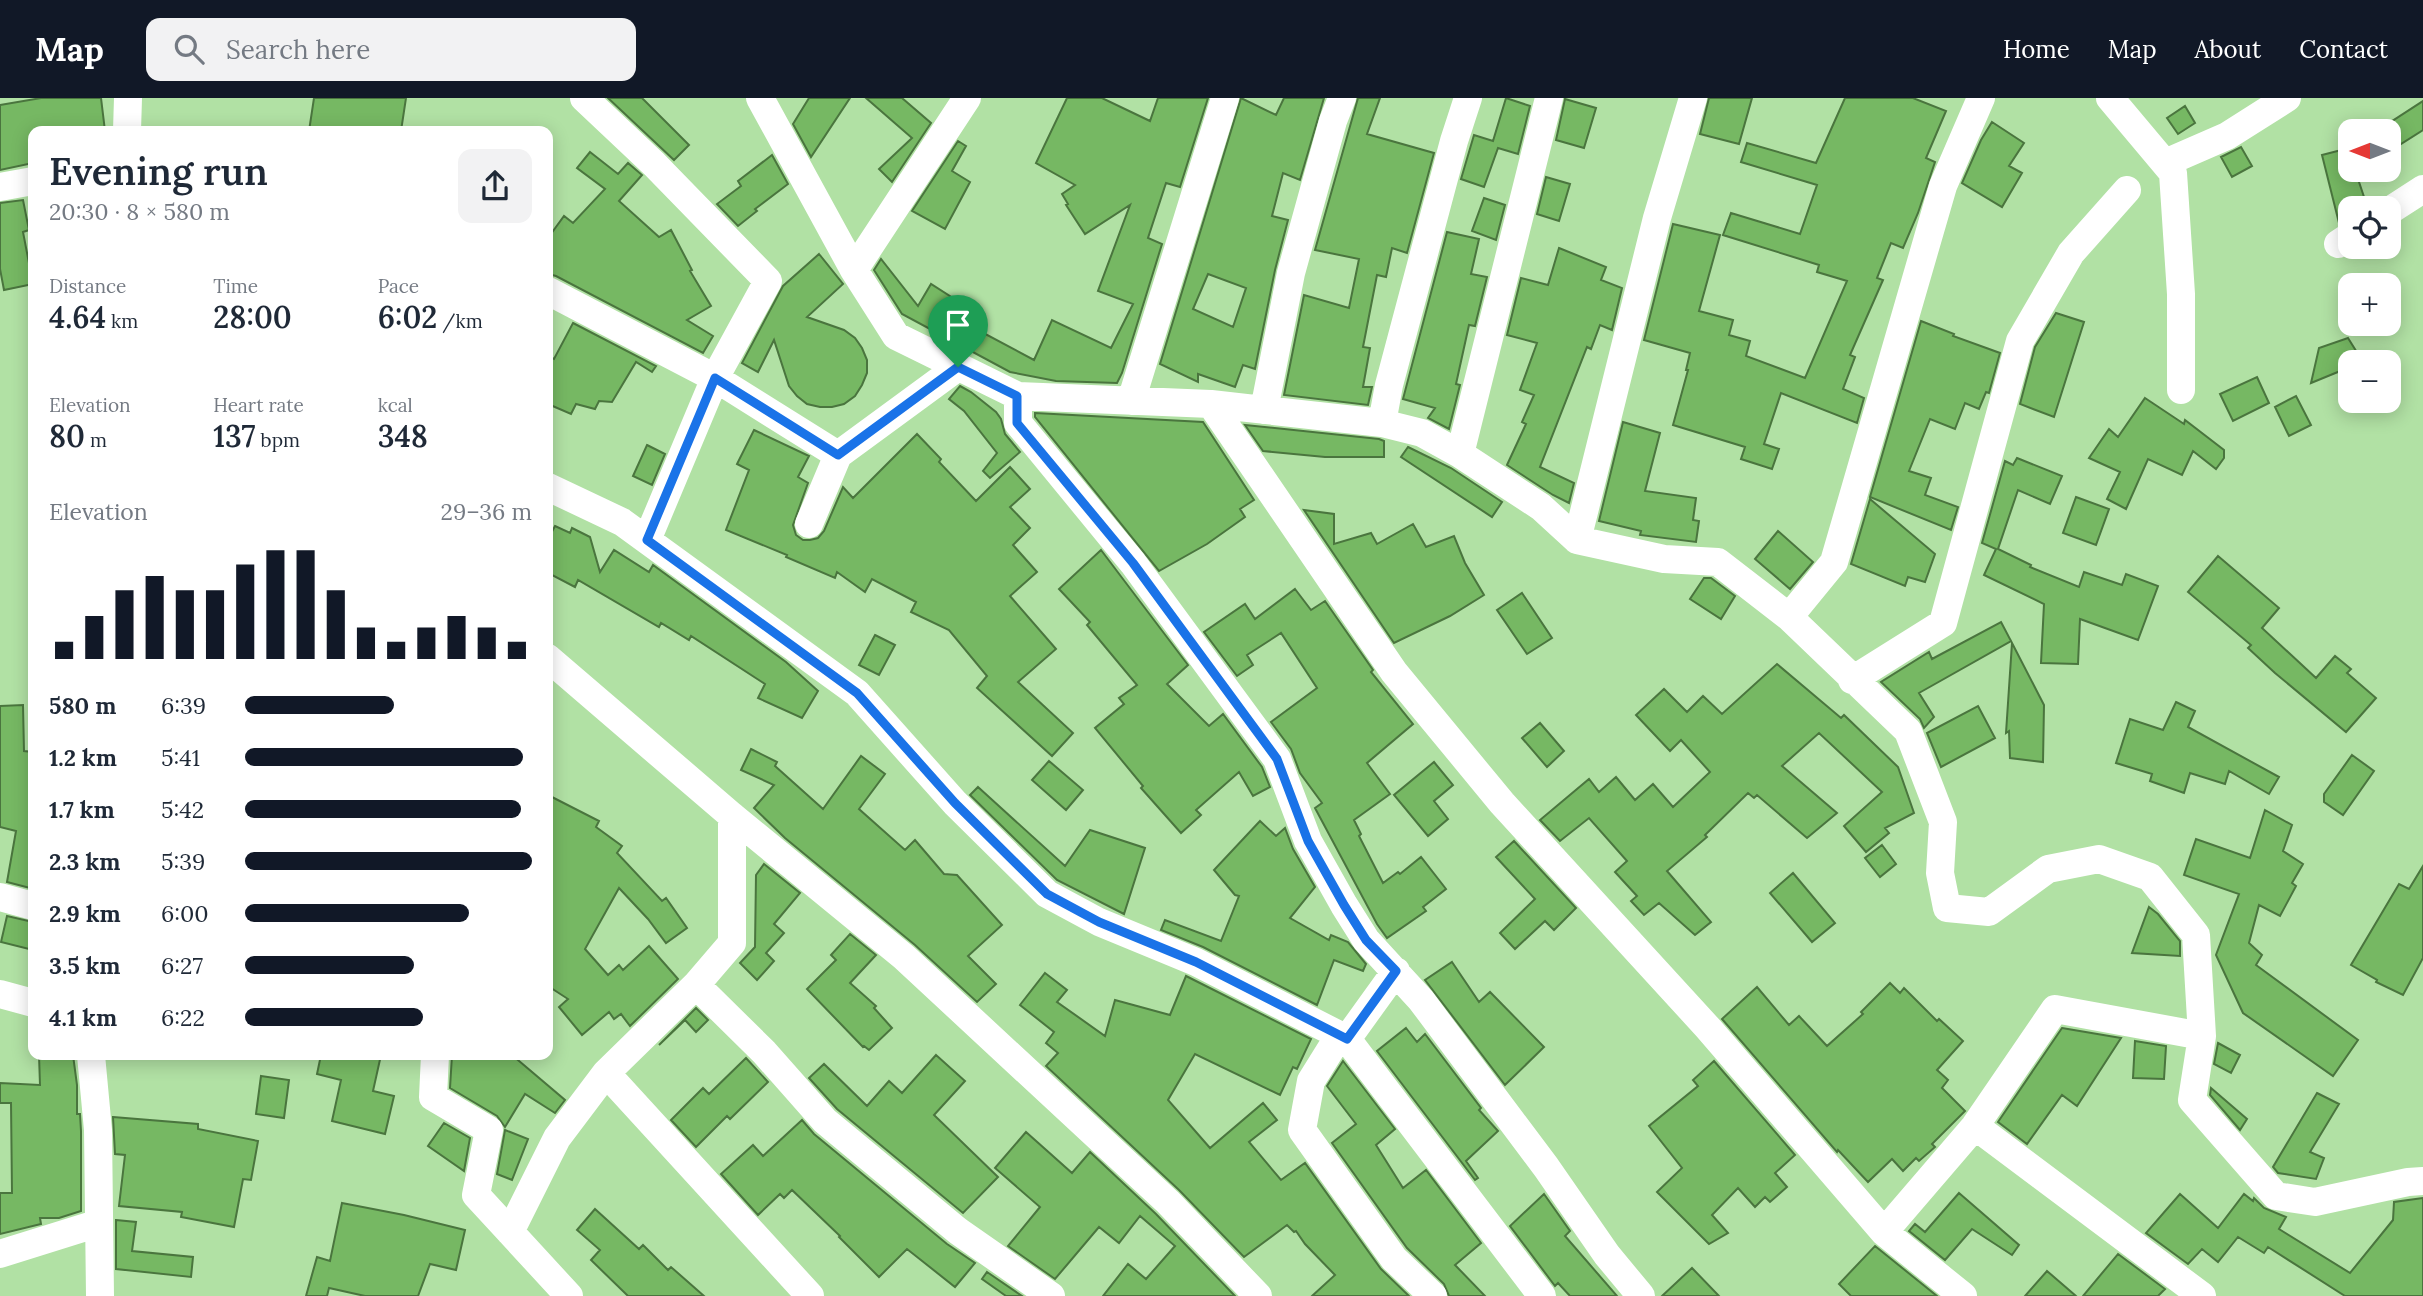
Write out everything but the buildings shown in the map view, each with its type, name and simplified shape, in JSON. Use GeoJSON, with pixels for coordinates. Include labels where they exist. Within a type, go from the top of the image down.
{"type":"FeatureCollection","features":[{"type":"Feature","properties":{"kind":"street"},"geometry":{"type":"LineString","coordinates":[[127,126],[128,98]]}},
{"type":"Feature","properties":{"kind":"street"},"geometry":{"type":"LineString","coordinates":[[584,98],[654,164],[768,281],[715,378],[647,540]]}},
{"type":"Feature","properties":{"kind":"street"},"geometry":{"type":"LineString","coordinates":[[855,270],[967,98]]}},
{"type":"Feature","properties":{"kind":"street"},"geometry":{"type":"LineString","coordinates":[[1131,401],[1225,98]]}},
{"type":"Feature","properties":{"kind":"street"},"geometry":{"type":"LineString","coordinates":[[1264,410],[1291,273],[1333,121],[1342,98]]}},
{"type":"Feature","properties":{"kind":"street"},"geometry":{"type":"LineString","coordinates":[[1382,423],[1389,385],[1468,98]]}},
{"type":"Feature","properties":{"kind":"street"},"geometry":{"type":"LineString","coordinates":[[1461,454],[1549,98]]}},
{"type":"Feature","properties":{"kind":"street"},"geometry":{"type":"LineString","coordinates":[[1577,540],[1657,218],[1693,98]]}},
{"type":"Feature","properties":{"kind":"street"},"geometry":{"type":"LineString","coordinates":[[1790,617],[1834,562],[1943,186],[1981,98]]}},
{"type":"Feature","properties":{"kind":"street"},"geometry":{"type":"LineString","coordinates":[[2110,98],[2173,173],[2181,294],[2181,390]]}},
{"type":"Feature","properties":{"kind":"street"},"geometry":{"type":"LineString","coordinates":[[2165,163],[2227,136],[2256,106],[2287,98]]}},
{"type":"Feature","properties":{"kind":"street"},"geometry":{"type":"LineString","coordinates":[[761,99],[855,270],[896,337],[1017,396],[1211,404],[1382,423],[1422,433],[1461,454],[1541,507],[1577,540],[1664,559],[1718,562],[1790,617],[1852,680],[1908,731],[1942,822],[1940,873],[1947,908],[1989,912],[2048,869],[2099,859],[2150,877],[2196,935],[2202,1036],[2192,1100],[2276,1196],[2315,1202],[2423,1181]]}},
{"type":"Feature","properties":{"kind":"street"},"geometry":{"type":"LineString","coordinates":[[0,187],[28,182]]}},
{"type":"Feature","properties":{"kind":"street"},"geometry":{"type":"LineString","coordinates":[[2401,203],[2423,189]]}},
{"type":"Feature","properties":{"kind":"street"},"geometry":{"type":"LineString","coordinates":[[1852,680],[1942,623],[2020,341],[2071,254],[2127,190]]}},
{"type":"Feature","properties":{"kind":"street"},"geometry":{"type":"LineString","coordinates":[[553,294],[715,378],[838,455]]}},
{"type":"Feature","properties":{"kind":"street"},"geometry":{"type":"LineString","coordinates":[[809,524],[838,455],[958,367]]}},
{"type":"Feature","properties":{"kind":"street"},"geometry":{"type":"LineString","coordinates":[[1017,396],[1017,423],[1133,563],[1277,759],[1308,841],[1366,940],[1421,1000],[1546,1167],[1607,1255],[1641,1296]]}},
{"type":"Feature","properties":{"kind":"street"},"geometry":{"type":"LineString","coordinates":[[1211,404],[1394,672],[1502,803],[1707,1028],[1884,1232],[1963,1296]]}},
{"type":"Feature","properties":{"kind":"street"},"geometry":{"type":"LineString","coordinates":[[553,488],[622,522],[857,693],[955,803],[1047,894],[1099,922],[1196,962],[1343,1038],[1542,1296]]}},
{"type":"Feature","properties":{"kind":"street"},"geometry":{"type":"LineString","coordinates":[[553,662],[732,816],[904,957],[1168,1202],[1258,1296]]}},
{"type":"Feature","properties":{"kind":"street"},"geometry":{"type":"LineString","coordinates":[[510,1232],[557,1138],[606,1073],[696,985],[732,943],[732,816]]}},
{"type":"Feature","properties":{"kind":"street"},"geometry":{"type":"LineString","coordinates":[[0,897],[28,905]]}},
{"type":"Feature","properties":{"kind":"street"},"geometry":{"type":"LineString","coordinates":[[1396,971],[1311,1082],[1302,1130],[1394,1259],[1433,1296]]}},
{"type":"Feature","properties":{"kind":"street"},"geometry":{"type":"LineString","coordinates":[[696,985],[764,1052],[825,1121],[958,1231],[1051,1296]]}},
{"type":"Feature","properties":{"kind":"street"},"geometry":{"type":"LineString","coordinates":[[0,994],[28,1002]]}},
{"type":"Feature","properties":{"kind":"street"},"geometry":{"type":"LineString","coordinates":[[1884,1232],[1975,1126],[2055,1010],[2202,1036]]}},
{"type":"Feature","properties":{"kind":"street"},"geometry":{"type":"LineString","coordinates":[[91,1060],[98,1130],[100,1296]]}},
{"type":"Feature","properties":{"kind":"street"},"geometry":{"type":"LineString","coordinates":[[435,1060],[433,1097],[489,1130],[476,1195],[569,1296]]}},
{"type":"Feature","properties":{"kind":"street"},"geometry":{"type":"LineString","coordinates":[[606,1073],[810,1296]]}},
{"type":"Feature","properties":{"kind":"street"},"geometry":{"type":"LineString","coordinates":[[1975,1126],[2202,1296]]}},
{"type":"Feature","properties":{"kind":"street"},"geometry":{"type":"LineString","coordinates":[[0,1254],[99,1223]]}},
{"type":"Feature","properties":{"kind":"route"},"geometry":{"type":"LineString","coordinates":[[958,367],[1017,396],[1017,423],[1133,563],[1277,759],[1308,841],[1366,940],[1396,971],[1347,1039],[1196,962],[1099,922],[1047,894],[955,803],[857,693],[647,540],[715,378],[838,455],[958,367]]}}]}
